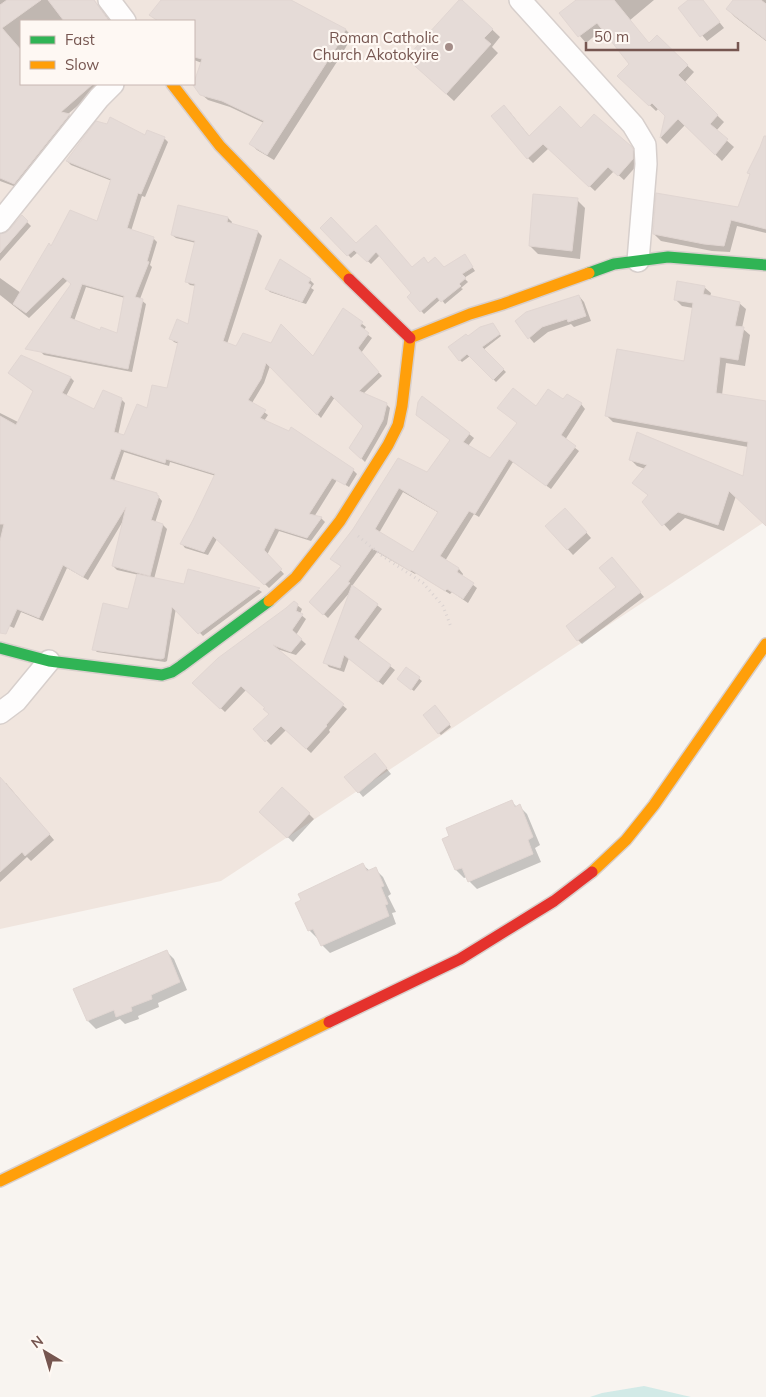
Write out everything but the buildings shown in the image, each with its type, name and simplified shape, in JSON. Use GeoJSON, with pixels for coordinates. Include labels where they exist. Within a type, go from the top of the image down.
{"type":"FeatureCollection","features":[{"type":"Feature","properties":{"kind":"street"},"geometry":{"type":"LineString","coordinates":[[109,0],[124,20]]}},
{"type":"Feature","properties":{"kind":"street"},"geometry":{"type":"LineString","coordinates":[[520,0],[633,125],[645,145],[646,164],[638,261]]}},
{"type":"Feature","properties":{"kind":"street"},"geometry":{"type":"LineString","coordinates":[[0,222],[99,98],[112,85]]}},
{"type":"Feature","properties":{"kind":"street"},"geometry":{"type":"LineString","coordinates":[[173,85],[220,146],[341,272],[410,338]]}},
{"type":"Feature","properties":{"kind":"street"},"geometry":{"type":"LineString","coordinates":[[410,338],[470,314],[614,264],[668,257],[766,264]]}},
{"type":"Feature","properties":{"kind":"street"},"geometry":{"type":"LineString","coordinates":[[0,648],[50,661],[162,674],[172,672],[277,595],[296,577],[340,521],[398,426],[410,338]]}},
{"type":"Feature","properties":{"kind":"street"},"geometry":{"type":"LineString","coordinates":[[0,1181],[460,959],[554,901],[590,873],[626,840],[654,806],[766,644]]}},
{"type":"Feature","properties":{"kind":"street"},"geometry":{"type":"LineString","coordinates":[[0,713],[16,701],[50,661]]}},
{"type":"Feature","properties":{"kind":"path"},"geometry":{"type":"LineString","coordinates":[[340,521],[381,555],[423,583],[443,606],[451,627]]}},
{"type":"Feature","properties":{"kind":"shaded area"},"geometry":{"type":"Polygon","coordinates":[[[0,0],[766,0],[766,521],[221,881],[0,929],[0,0]]]}},
{"type":"Feature","properties":{"kind":"water"},"geometry":{"type":"Polygon","coordinates":[[[644,1386],[691,1397],[590,1397],[602,1393],[644,1386]]]}},
{"type":"Feature","properties":{"kind":"traffic: fast"},"geometry":{"type":"LineString","coordinates":[[589,273],[614,264],[668,257],[766,265]]}},
{"type":"Feature","properties":{"kind":"traffic: fast"},"geometry":{"type":"LineString","coordinates":[[0,648],[49,661],[162,675],[172,672],[181,666],[269,601]]}},
{"type":"Feature","properties":{"kind":"traffic: slow"},"geometry":{"type":"LineString","coordinates":[[173,85],[220,146],[349,279]]}},
{"type":"Feature","properties":{"kind":"traffic: slow"},"geometry":{"type":"LineString","coordinates":[[410,338],[470,314],[589,273]]}},
{"type":"Feature","properties":{"kind":"traffic: slow"},"geometry":{"type":"LineString","coordinates":[[269,601],[296,577],[340,521],[388,445],[398,425],[402,406],[410,338]]}},
{"type":"Feature","properties":{"kind":"traffic: slow"},"geometry":{"type":"LineString","coordinates":[[592,872],[626,840],[654,805],[766,644]]}},
{"type":"Feature","properties":{"kind":"traffic: slow"},"geometry":{"type":"LineString","coordinates":[[0,1181],[329,1022]]}},
{"type":"Feature","properties":{"kind":"traffic: jam"},"geometry":{"type":"LineString","coordinates":[[349,279],[410,338]]}},
{"type":"Feature","properties":{"kind":"traffic: jam"},"geometry":{"type":"LineString","coordinates":[[329,1022],[460,959],[554,901],[592,872]]}},
{"type":"Feature","properties":{"kind":"place","name":"Roman Catholic Church Akotokyire"},"geometry":{"type":"Point","coordinates":[449,47]}}]}
